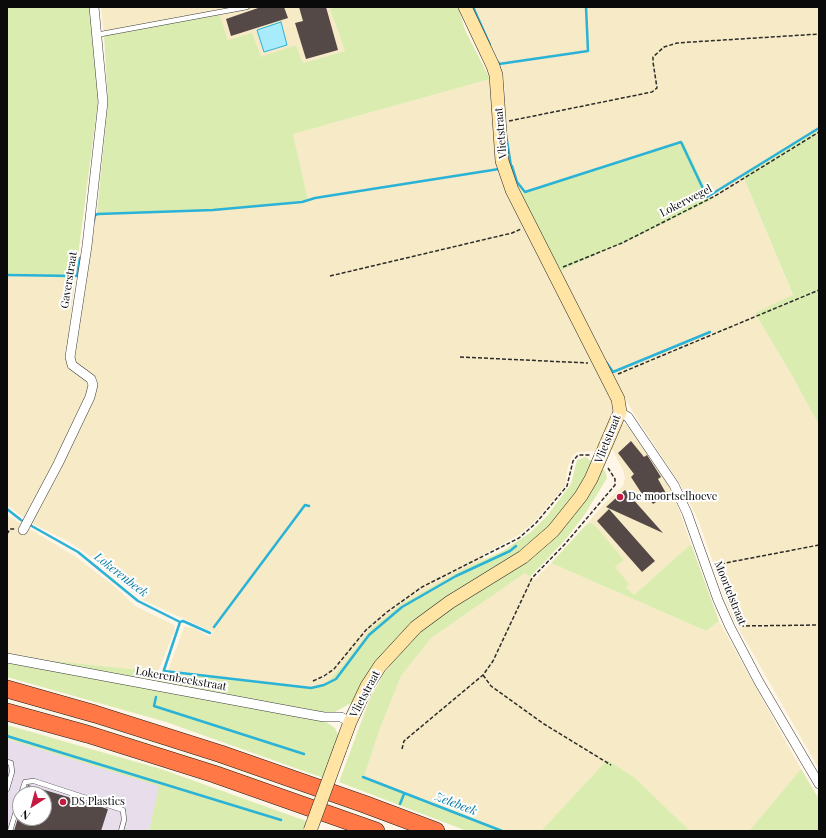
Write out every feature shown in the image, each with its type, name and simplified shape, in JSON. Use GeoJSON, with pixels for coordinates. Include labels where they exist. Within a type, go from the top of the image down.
{"type":"FeatureCollection","features":[{"type":"Feature","properties":{"kind":"highway"},"geometry":{"type":"LineString","coordinates":[[7,689],[95,714],[221,754],[436,831]]}},
{"type":"Feature","properties":{"kind":"highway"},"geometry":{"type":"LineString","coordinates":[[7,712],[87,734],[214,774],[376,831]]}},
{"type":"Feature","properties":{"kind":"street","name":"Gaverstraat"},"geometry":{"type":"LineString","coordinates":[[24,529],[58,464],[90,397],[93,385],[90,378],[72,365],[70,357],[87,246],[103,102],[94,7]]}},
{"type":"Feature","properties":{"kind":"street","name":"Vlietstraat"},"geometry":{"type":"LineString","coordinates":[[310,831],[350,722],[380,666],[416,627],[450,602],[523,557],[553,531],[581,496],[591,479],[620,412],[618,399],[512,190],[502,161],[496,76],[493,66],[465,7]]}},
{"type":"Feature","properties":{"kind":"street","name":"Moortelstraat"},"geometry":{"type":"LineString","coordinates":[[620,412],[628,417],[674,485],[687,513],[718,600],[730,627],[759,682],[819,784]]}},
{"type":"Feature","properties":{"kind":"street","name":"Lokerenbeekstraat"},"geometry":{"type":"LineString","coordinates":[[7,658],[324,717],[341,717],[350,722]]}},
{"type":"Feature","properties":{"kind":"lane"},"geometry":{"type":"LineString","coordinates":[[96,35],[247,7]]}},
{"type":"Feature","properties":{"kind":"lane"},"geometry":{"type":"LineString","coordinates":[[7,762],[11,763],[12,772],[7,788]]}},
{"type":"Feature","properties":{"kind":"lane"},"geometry":{"type":"LineString","coordinates":[[24,786],[25,782],[34,781],[49,786]]}},
{"type":"Feature","properties":{"kind":"lane"},"geometry":{"type":"LineString","coordinates":[[52,787],[123,810],[124,820],[121,831]]}},
{"type":"Feature","properties":{"kind":"path"},"geometry":{"type":"LineString","coordinates":[[499,122],[608,102],[652,92],[657,88],[653,57],[664,47],[677,43],[819,34]]}},
{"type":"Feature","properties":{"kind":"path","name":"Lokerwegel"},"geometry":{"type":"LineString","coordinates":[[554,271],[622,243],[715,196],[819,132]]}},
{"type":"Feature","properties":{"kind":"path"},"geometry":{"type":"LineString","coordinates":[[330,276],[512,233],[530,224]]}},
{"type":"Feature","properties":{"kind":"path"},"geometry":{"type":"LineString","coordinates":[[608,379],[819,290]]}},
{"type":"Feature","properties":{"kind":"path"},"geometry":{"type":"LineString","coordinates":[[460,357],[587,363],[597,358]]}},
{"type":"Feature","properties":{"kind":"path"},"geometry":{"type":"LineString","coordinates":[[706,566],[819,545]]}},
{"type":"Feature","properties":{"kind":"path"},"geometry":{"type":"LineString","coordinates":[[730,627],[819,625]]}},
{"type":"Feature","properties":{"kind":"path"},"geometry":{"type":"LineString","coordinates":[[483,675],[491,686],[544,724],[611,765]]}},
{"type":"Feature","properties":{"kind":"shaded area"},"geometry":{"type":"Polygon","coordinates":[[[101,7],[337,7],[330,9],[345,51],[303,63],[296,45],[260,58],[228,40],[104,35],[101,7]]]}},
{"type":"Feature","properties":{"kind":"shaded area"},"geometry":{"type":"Polygon","coordinates":[[[472,7],[819,7],[819,127],[743,176],[793,296],[755,313],[819,425],[819,769],[732,617],[699,522],[680,484],[634,414],[594,342],[560,271],[639,236],[711,199],[684,142],[520,194],[512,176],[508,155],[504,79],[500,63],[472,7]]]}},
{"type":"Feature","properties":{"kind":"shaded area"},"geometry":{"type":"Polygon","coordinates":[[[490,79],[497,168],[508,198],[527,231],[612,402],[613,409],[596,451],[578,452],[573,455],[568,466],[565,486],[534,522],[517,536],[482,555],[484,559],[467,567],[342,666],[330,679],[318,687],[303,687],[167,673],[184,627],[194,628],[210,637],[213,632],[143,600],[87,554],[68,541],[31,523],[96,385],[76,365],[74,355],[97,213],[214,211],[308,200],[293,134],[490,79]]]}},
{"type":"Feature","properties":{"kind":"shaded area"},"geometry":{"type":"Polygon","coordinates":[[[7,274],[75,279],[66,360],[69,367],[87,381],[89,385],[87,393],[27,520],[7,505],[7,274]]]}},
{"type":"Feature","properties":{"kind":"shaded area"},"geometry":{"type":"Polygon","coordinates":[[[623,424],[629,425],[671,487],[691,544],[634,595],[625,588],[628,584],[615,567],[624,560],[592,523],[586,525],[604,504],[623,486],[625,478],[623,470],[611,447],[623,424]]]}},
{"type":"Feature","properties":{"kind":"shaded area"},"geometry":{"type":"Polygon","coordinates":[[[7,515],[76,557],[114,586],[135,606],[174,625],[175,629],[158,672],[35,659],[7,654],[7,515]]]}},
{"type":"Feature","properties":{"kind":"shaded area"},"geometry":{"type":"Polygon","coordinates":[[[551,563],[706,631],[719,621],[801,769],[749,831],[690,831],[634,777],[607,760],[541,831],[507,831],[364,777],[379,731],[401,676],[431,638],[525,573],[534,580],[551,563]]]}},
{"type":"Feature","properties":{"kind":"shaded area"},"geometry":{"type":"Polygon","coordinates":[[[7,739],[160,786],[149,831],[7,831],[7,739]]]}},
{"type":"Feature","properties":{"kind":"green space"},"geometry":{"type":"Polygon","coordinates":[[[7,7],[90,7],[98,81],[98,101],[75,279],[7,274],[7,7]]]}},
{"type":"Feature","properties":{"kind":"green space"},"geometry":{"type":"Polygon","coordinates":[[[337,7],[458,7],[465,30],[490,79],[293,134],[308,200],[214,211],[97,213],[108,102],[104,35],[218,11],[228,40],[252,33],[261,57],[296,45],[303,63],[345,51],[330,9],[337,7]]]}},
{"type":"Feature","properties":{"kind":"green space"},"geometry":{"type":"Polygon","coordinates":[[[819,127],[819,425],[755,313],[793,295],[743,176],[819,127]]]}},
{"type":"Feature","properties":{"kind":"green space"},"geometry":{"type":"Polygon","coordinates":[[[684,142],[711,200],[639,236],[560,271],[520,194],[684,142]]]}},
{"type":"Feature","properties":{"kind":"green space"},"geometry":{"type":"Polygon","coordinates":[[[586,457],[593,463],[572,499],[548,528],[509,559],[445,600],[351,703],[335,712],[323,713],[35,659],[303,687],[318,687],[330,679],[342,666],[371,629],[403,603],[467,567],[503,551],[531,532],[547,516],[571,484],[577,460],[586,457]]]}},
{"type":"Feature","properties":{"kind":"green space"},"geometry":{"type":"Polygon","coordinates":[[[605,470],[607,478],[585,514],[566,539],[530,577],[525,573],[431,638],[401,676],[379,731],[364,777],[507,831],[467,831],[339,782],[370,698],[383,675],[401,652],[422,630],[438,617],[532,556],[600,471],[605,470]]]}},
{"type":"Feature","properties":{"kind":"green space"},"geometry":{"type":"Polygon","coordinates":[[[592,523],[624,560],[615,567],[629,584],[626,588],[634,595],[691,544],[719,621],[706,631],[551,563],[586,525],[592,523]]]}},
{"type":"Feature","properties":{"kind":"green space"},"geometry":{"type":"Polygon","coordinates":[[[7,660],[323,720],[335,728],[339,737],[326,779],[166,722],[7,677],[7,660]]]}},
{"type":"Feature","properties":{"kind":"green space"},"geometry":{"type":"Polygon","coordinates":[[[7,725],[161,769],[309,822],[306,831],[149,831],[159,786],[7,739],[7,725]]]}},
{"type":"Feature","properties":{"kind":"green space"},"geometry":{"type":"Polygon","coordinates":[[[607,760],[634,777],[690,831],[541,831],[607,760]]]}},
{"type":"Feature","properties":{"kind":"green space"},"geometry":{"type":"Polygon","coordinates":[[[801,769],[819,799],[819,831],[749,831],[801,769]]]}},
{"type":"Feature","properties":{"kind":"water"},"geometry":{"type":"Polygon","coordinates":[[[281,22],[287,45],[264,52],[257,30],[281,22]]]}},
{"type":"Feature","properties":{"kind":"building"},"geometry":{"type":"Polygon","coordinates":[[[261,7],[284,7],[288,18],[231,36],[226,19],[261,7]]]}},
{"type":"Feature","properties":{"kind":"building"},"geometry":{"type":"Polygon","coordinates":[[[299,7],[326,7],[338,50],[306,59],[295,23],[303,21],[299,7]]]}},
{"type":"Feature","properties":{"kind":"building"},"geometry":{"type":"Polygon","coordinates":[[[631,441],[644,457],[647,455],[661,477],[658,479],[667,495],[653,504],[645,492],[642,494],[631,477],[634,474],[618,453],[631,441]]]}},
{"type":"Feature","properties":{"kind":"building"},"geometry":{"type":"Polygon","coordinates":[[[625,490],[631,497],[663,533],[606,507],[625,490]]]}},
{"type":"Feature","properties":{"kind":"building"},"geometry":{"type":"Polygon","coordinates":[[[609,509],[655,561],[642,572],[597,521],[609,509]]]}},
{"type":"Feature","properties":{"kind":"building","name":"DS Plastics"},"geometry":{"type":"Polygon","coordinates":[[[52,792],[108,809],[101,831],[14,831],[16,826],[52,826],[52,792]]]}},
{"type":"Feature","properties":{"kind":"waterway"},"geometry":{"type":"LineString","coordinates":[[473,7],[490,45]]}},
{"type":"Feature","properties":{"kind":"waterway"},"geometry":{"type":"LineString","coordinates":[[498,62],[499,64],[588,51],[586,7]]}},
{"type":"Feature","properties":{"kind":"waterway"},"geometry":{"type":"LineString","coordinates":[[509,167],[512,166],[517,182],[525,192],[681,142],[707,197],[819,128]]}},
{"type":"Feature","properties":{"kind":"waterway"},"geometry":{"type":"LineString","coordinates":[[507,141],[511,166]]}},
{"type":"Feature","properties":{"kind":"waterway"},"geometry":{"type":"LineString","coordinates":[[94,221],[95,215],[98,214],[213,210],[302,202],[315,198],[499,169]]}},
{"type":"Feature","properties":{"kind":"waterway"},"geometry":{"type":"LineString","coordinates":[[7,275],[77,276],[80,258]]}},
{"type":"Feature","properties":{"kind":"waterway"},"geometry":{"type":"LineString","coordinates":[[606,362],[613,372],[710,332]]}},
{"type":"Feature","properties":{"kind":"waterway"},"geometry":{"type":"LineString","coordinates":[[214,627],[305,505],[309,506]]}},
{"type":"Feature","properties":{"kind":"waterway","name":"Lokerenbeek"},"geometry":{"type":"LineString","coordinates":[[7,509],[21,520],[78,552],[138,601],[180,622],[163,673]]}},
{"type":"Feature","properties":{"kind":"waterway"},"geometry":{"type":"LineString","coordinates":[[164,671],[311,688],[324,685],[336,679],[369,635],[402,607],[456,576],[510,551],[516,546]]}},
{"type":"Feature","properties":{"kind":"waterway"},"geometry":{"type":"LineString","coordinates":[[180,622],[183,621],[210,633]]}},
{"type":"Feature","properties":{"kind":"waterway","name":"Lokerenbeek"},"geometry":{"type":"LineString","coordinates":[[156,697],[154,706],[304,754]]}},
{"type":"Feature","properties":{"kind":"waterway"},"geometry":{"type":"LineString","coordinates":[[7,736],[281,820]]}},
{"type":"Feature","properties":{"kind":"waterway","name":"Zelebeek"},"geometry":{"type":"LineString","coordinates":[[363,777],[502,831]]}},
{"type":"Feature","properties":{"kind":"waterway","name":"Lokerenbeek"},"geometry":{"type":"LineString","coordinates":[[400,804],[404,794]]}},
{"type":"Feature","properties":{"kind":"place","name":"De moortselhoeve"},"geometry":{"type":"Point","coordinates":[620,497]}},
{"type":"Feature","properties":{"kind":"place","name":"DS Plastics"},"geometry":{"type":"Point","coordinates":[63,802]}}]}
